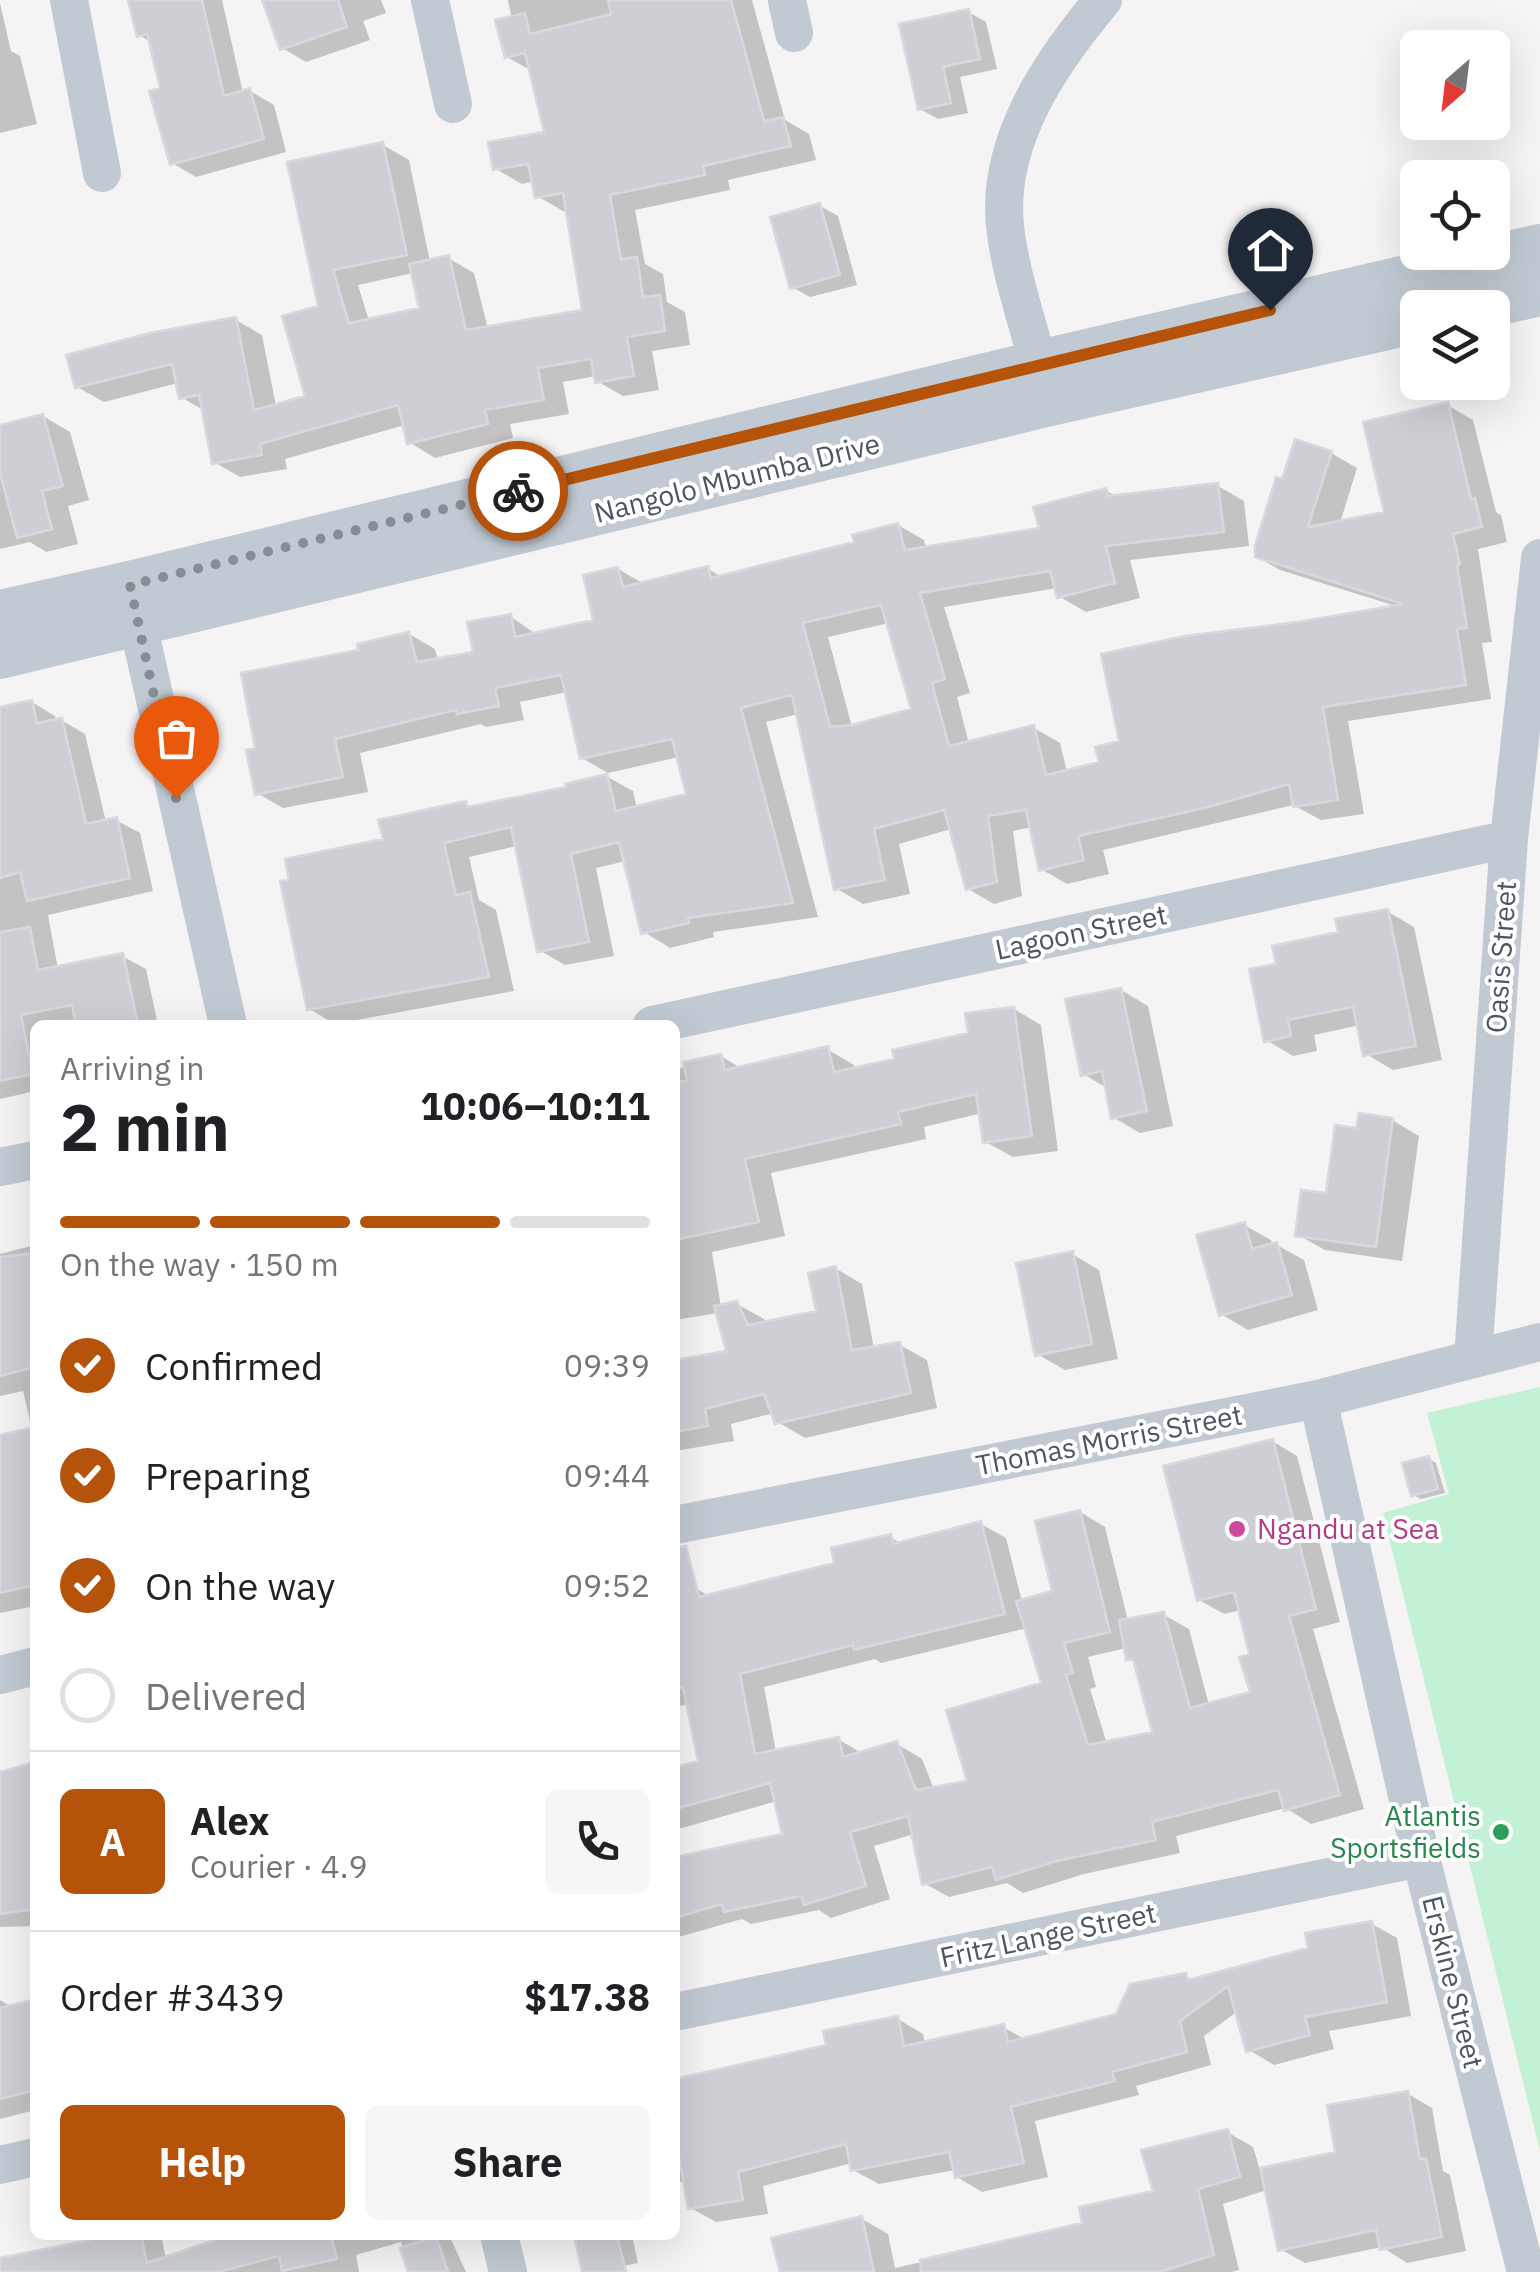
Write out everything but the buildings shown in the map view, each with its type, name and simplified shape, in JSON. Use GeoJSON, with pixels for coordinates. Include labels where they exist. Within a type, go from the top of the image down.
{"type":"FeatureCollection","features":[{"type":"Feature","properties":{"kind":"street"},"geometry":{"type":"LineString","coordinates":[[69,0],[102,174]]}},
{"type":"Feature","properties":{"kind":"street"},"geometry":{"type":"LineString","coordinates":[[430,0],[453,104]]}},
{"type":"Feature","properties":{"kind":"street"},"geometry":{"type":"LineString","coordinates":[[1042,384],[1005,232],[1007,162],[1042,82],[1103,0]]}},
{"type":"Feature","properties":{"kind":"street","name":"Nangolo Mbumba Drive"},"geometry":{"type":"LineString","coordinates":[[0,655],[133,604],[1042,384],[1540,248]]}},
{"type":"Feature","properties":{"kind":"street"},"geometry":{"type":"LineString","coordinates":[[1510,299],[1540,292]]}},
{"type":"Feature","properties":{"kind":"street","name":"Nangolo Mbumba Drive"},"geometry":{"type":"LineString","coordinates":[[1042,384],[1400,323]]}},
{"type":"Feature","properties":{"kind":"street","name":"Oasis Street"},"geometry":{"type":"LineString","coordinates":[[1472,1358],[1509,839],[1540,558]]}},
{"type":"Feature","properties":{"kind":"street"},"geometry":{"type":"LineString","coordinates":[[133,604],[227,1020]]}},
{"type":"Feature","properties":{"kind":"street","name":"Nangolo Mbumba Drive"},"geometry":{"type":"LineString","coordinates":[[0,614],[133,604]]}},
{"type":"Feature","properties":{"kind":"street","name":"Lagoon Street"},"geometry":{"type":"LineString","coordinates":[[675,1020],[1509,839]]}},
{"type":"Feature","properties":{"kind":"street"},"geometry":{"type":"LineString","coordinates":[[0,1167],[30,1161]]}},
{"type":"Feature","properties":{"kind":"street","name":"Thomas Morris Street"},"geometry":{"type":"LineString","coordinates":[[680,1524],[1318,1399],[1540,1342]]}},
{"type":"Feature","properties":{"kind":"street","name":"Erskine Street"},"geometry":{"type":"LineString","coordinates":[[1318,1399],[1421,1858],[1526,2272]]}},
{"type":"Feature","properties":{"kind":"street"},"geometry":{"type":"LineString","coordinates":[[0,1675],[30,1667]]}},
{"type":"Feature","properties":{"kind":"street","name":"Fritz Lange Street"},"geometry":{"type":"LineString","coordinates":[[680,2011],[1421,1858]]}},
{"type":"Feature","properties":{"kind":"street"},"geometry":{"type":"LineString","coordinates":[[0,2165],[30,2158]]}},
{"type":"Feature","properties":{"kind":"street"},"geometry":{"type":"LineString","coordinates":[[500,2240],[508,2272]]}},
{"type":"Feature","properties":{"kind":"green space","name":"Atlantis Sportsfields"},"geometry":{"type":"Polygon","coordinates":[[[1540,1387],[1540,2151],[1383,1513],[1449,1494],[1427,1413],[1540,1387]]]}},
{"type":"Feature","properties":{"kind":"way so far"},"geometry":{"type":"LineString","coordinates":[[176,798],[130,585],[518,491]]}},
{"type":"Feature","properties":{"kind":"place","name":"Ngandu at Sea"},"geometry":{"type":"Point","coordinates":[1237,1529]}},
{"type":"Feature","properties":{"kind":"place","name":"Atlantis Sportsfields"},"geometry":{"type":"Point","coordinates":[1501,1832]}},
{"type":"Feature","properties":{"kind":"route"},"geometry":{"type":"LineString","coordinates":[[518,491],[1270,310]]}}]}
